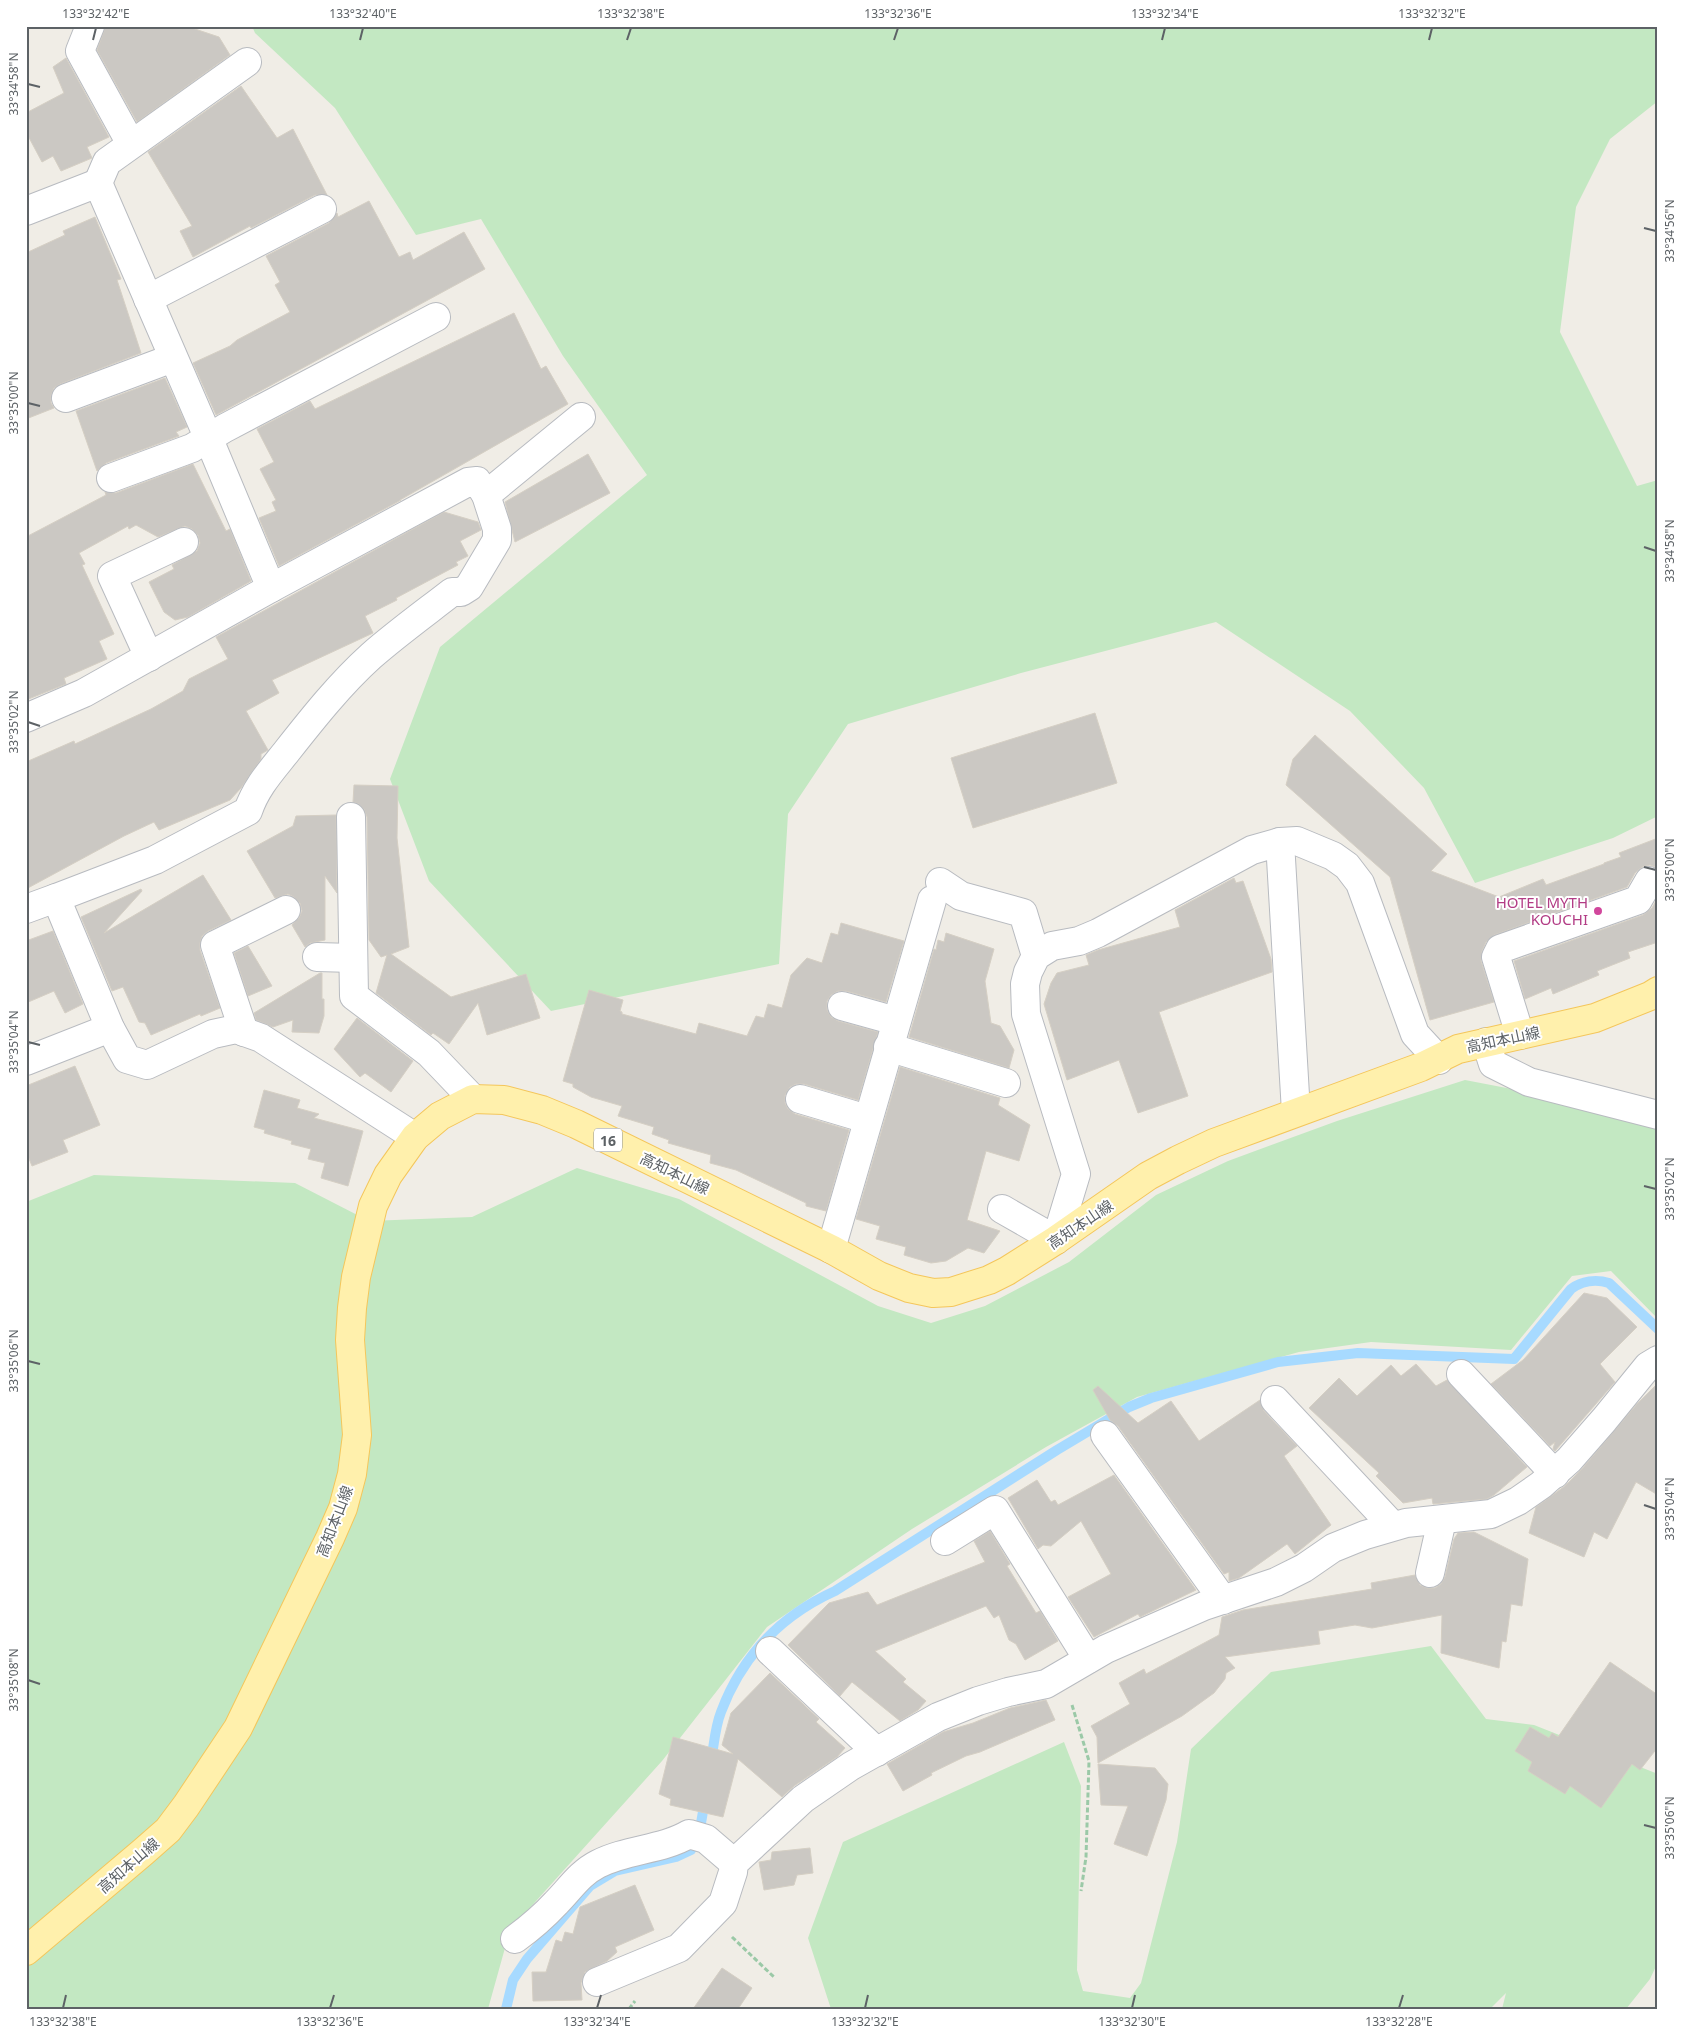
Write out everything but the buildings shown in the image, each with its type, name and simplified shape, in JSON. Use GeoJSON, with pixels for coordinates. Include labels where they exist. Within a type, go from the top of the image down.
{"type":"FeatureCollection","features":[{"type":"Feature","properties":{"kind":"main road","name":"高知本山線"},"geometry":{"type":"LineString","coordinates":[[26,1951],[168,1830],[238,1728],[330,1538],[343,1508],[352,1474],[357,1435],[350,1340],[356,1277],[373,1206],[388,1175],[415,1137],[440,1116],[473,1100],[504,1100],[542,1110],[576,1124],[831,1249],[879,1276],[910,1288],[933,1293],[951,1292],[989,1280],[1007,1271],[1056,1240],[1148,1176],[1214,1144],[1439,1060],[1458,1049],[1595,1018],[1658,991]]}},
{"type":"Feature","properties":{"kind":"street"},"geometry":{"type":"LineString","coordinates":[[90,26],[80,50],[131,144]]}},
{"type":"Feature","properties":{"kind":"street"},"geometry":{"type":"LineString","coordinates":[[26,211],[98,183],[107,162],[247,62]]}},
{"type":"Feature","properties":{"kind":"street"},"geometry":{"type":"LineString","coordinates":[[98,183],[271,588]]}},
{"type":"Feature","properties":{"kind":"street"},"geometry":{"type":"LineString","coordinates":[[148,299],[322,209]]}},
{"type":"Feature","properties":{"kind":"street"},"geometry":{"type":"LineString","coordinates":[[111,478],[192,448],[208,437],[436,317]]}},
{"type":"Feature","properties":{"kind":"street"},"geometry":{"type":"LineString","coordinates":[[66,398],[173,358]]}},
{"type":"Feature","properties":{"kind":"street"},"geometry":{"type":"LineString","coordinates":[[486,495],[582,417]]}},
{"type":"Feature","properties":{"kind":"street"},"geometry":{"type":"LineString","coordinates":[[26,718],[84,693],[271,588],[468,482],[477,481],[486,495],[497,529],[497,540],[469,587],[461,592],[452,592],[371,656],[316,715],[268,774],[253,797],[248,811],[155,860],[26,909]]}},
{"type":"Feature","properties":{"kind":"street"},"geometry":{"type":"LineString","coordinates":[[149,657],[112,576],[184,542]]}},
{"type":"Feature","properties":{"kind":"street"},"geometry":{"type":"LineString","coordinates":[[351,817],[354,996],[429,1053],[473,1100]]}},
{"type":"Feature","properties":{"kind":"street"},"geometry":{"type":"LineString","coordinates":[[1002,1209],[1056,1240],[1076,1174],[1026,1014],[1025,984],[1028,972],[1036,956],[1052,946],[1079,940],[1098,933],[1252,850],[1280,842],[1297,841],[1333,856],[1347,866],[1360,883],[1415,1034],[1439,1060]]}},
{"type":"Feature","properties":{"kind":"street"},"geometry":{"type":"LineString","coordinates":[[1280,842],[1296,1112]]}},
{"type":"Feature","properties":{"kind":"street"},"geometry":{"type":"LineString","coordinates":[[1520,1035],[1496,957],[1500,949],[1638,900],[1649,881]]}},
{"type":"Feature","properties":{"kind":"street"},"geometry":{"type":"LineString","coordinates":[[831,1249],[892,1034],[936,891],[1023,913],[1036,956]]}},
{"type":"Feature","properties":{"kind":"street"},"geometry":{"type":"LineString","coordinates":[[56,898],[110,1028],[127,1060],[147,1065],[213,1034],[236,1029],[262,1038],[415,1137]]}},
{"type":"Feature","properties":{"kind":"street"},"geometry":{"type":"LineString","coordinates":[[244,1032],[215,945],[286,910]]}},
{"type":"Feature","properties":{"kind":"street"},"geometry":{"type":"LineString","coordinates":[[317,957],[353,958]]}},
{"type":"Feature","properties":{"kind":"street"},"geometry":{"type":"LineString","coordinates":[[842,1006],[892,1034],[1006,1083]]}},
{"type":"Feature","properties":{"kind":"street"},"geometry":{"type":"LineString","coordinates":[[26,1061],[110,1028]]}},
{"type":"Feature","properties":{"kind":"street"},"geometry":{"type":"LineString","coordinates":[[1486,1042],[1493,1064],[1529,1082],[1658,1116]]}},
{"type":"Feature","properties":{"kind":"street"},"geometry":{"type":"LineString","coordinates":[[800,1099],[867,1120]]}},
{"type":"Feature","properties":{"kind":"street"},"geometry":{"type":"LineString","coordinates":[[597,1982],[679,1948],[723,1904],[734,1863],[803,1800],[851,1766],[938,1717],[978,1701],[1046,1684],[1106,1649],[1204,1606],[1276,1582],[1304,1568],[1333,1548],[1392,1526],[1491,1514],[1518,1501],[1555,1474],[1604,1420],[1648,1366],[1658,1360]]}},
{"type":"Feature","properties":{"kind":"street"},"geometry":{"type":"LineString","coordinates":[[1461,1374],[1555,1474]]}},
{"type":"Feature","properties":{"kind":"street"},"geometry":{"type":"LineString","coordinates":[[1275,1400],[1392,1526]]}},
{"type":"Feature","properties":{"kind":"street"},"geometry":{"type":"LineString","coordinates":[[1104,1435],[1223,1600]]}},
{"type":"Feature","properties":{"kind":"street"},"geometry":{"type":"LineString","coordinates":[[945,1541],[995,1510],[1088,1659]]}},
{"type":"Feature","properties":{"kind":"street"},"geometry":{"type":"LineString","coordinates":[[1430,1573],[1442,1520]]}},
{"type":"Feature","properties":{"kind":"street"},"geometry":{"type":"LineString","coordinates":[[770,1651],[877,1752]]}},
{"type":"Feature","properties":{"kind":"street"},"geometry":{"type":"LineString","coordinates":[[516,1939],[536,1924],[584,1873],[598,1864],[637,1851],[698,1836],[734,1863]]}},
{"type":"Feature","properties":{"kind":"path"},"geometry":{"type":"LineString","coordinates":[[1064,1675],[1089,1761],[1086,1857],[1081,1891]]}},
{"type":"Feature","properties":{"kind":"path"},"geometry":{"type":"LineString","coordinates":[[723,1904],[722,1928],[775,1978]]}},
{"type":"Feature","properties":{"kind":"green space"},"geometry":{"type":"Polygon","coordinates":[[[252,26],[1658,26],[1658,101],[1610,139],[1576,207],[1560,332],[1637,486],[1658,480],[1658,816],[1613,838],[1475,883],[1424,788],[1350,711],[1216,622],[1021,673],[848,724],[788,814],[779,964],[551,1011],[429,881],[390,779],[440,647],[647,475],[563,356],[481,219],[416,235],[335,108],[255,33],[252,26]]]}},
{"type":"Feature","properties":{"kind":"green space"},"geometry":{"type":"Polygon","coordinates":[[[1465,1080],[1517,1090],[1658,1128],[1658,1319],[1611,1271],[1572,1276],[1511,1350],[1371,1342],[1299,1352],[1137,1397],[1046,1447],[912,1529],[767,1627],[662,1761],[510,1930],[488,2009],[26,2009],[26,1202],[94,1175],[295,1183],[369,1221],[472,1217],[577,1168],[679,1199],[878,1306],[931,1323],[985,1306],[1069,1262],[1156,1195],[1228,1161],[1337,1121],[1465,1080]]]}},
{"type":"Feature","properties":{"kind":"green space"},"geometry":{"type":"Polygon","coordinates":[[[1431,1646],[1486,1719],[1534,1725],[1658,1774],[1658,1962],[1650,1979],[1626,2009],[1502,2009],[1506,1993],[1490,2009],[831,2009],[808,1938],[843,1842],[1064,1742],[1081,1786],[1077,1970],[1083,1991],[1130,1998],[1141,1983],[1177,1842],[1191,1749],[1271,1672],[1431,1646]]]}},
{"type":"Feature","properties":{"kind":"waterway"},"geometry":{"type":"LineString","coordinates":[[711,1761],[717,1724],[730,1692],[752,1656],[780,1626],[815,1601],[835,1591],[1057,1450],[1129,1407],[1151,1398],[1278,1362],[1358,1353],[1514,1359],[1571,1289],[1589,1282],[1609,1283],[1658,1329]]}},
{"type":"Feature","properties":{"kind":"waterway"},"geometry":{"type":"LineString","coordinates":[[506,2009],[513,1980],[527,1959],[590,1886],[615,1871],[676,1857],[691,1850],[701,1823],[705,1800]]}},
{"type":"Feature","properties":{"kind":"place","name":"HOTEL MYTH KOUCHI"},"geometry":{"type":"Point","coordinates":[1598,911]}}]}
